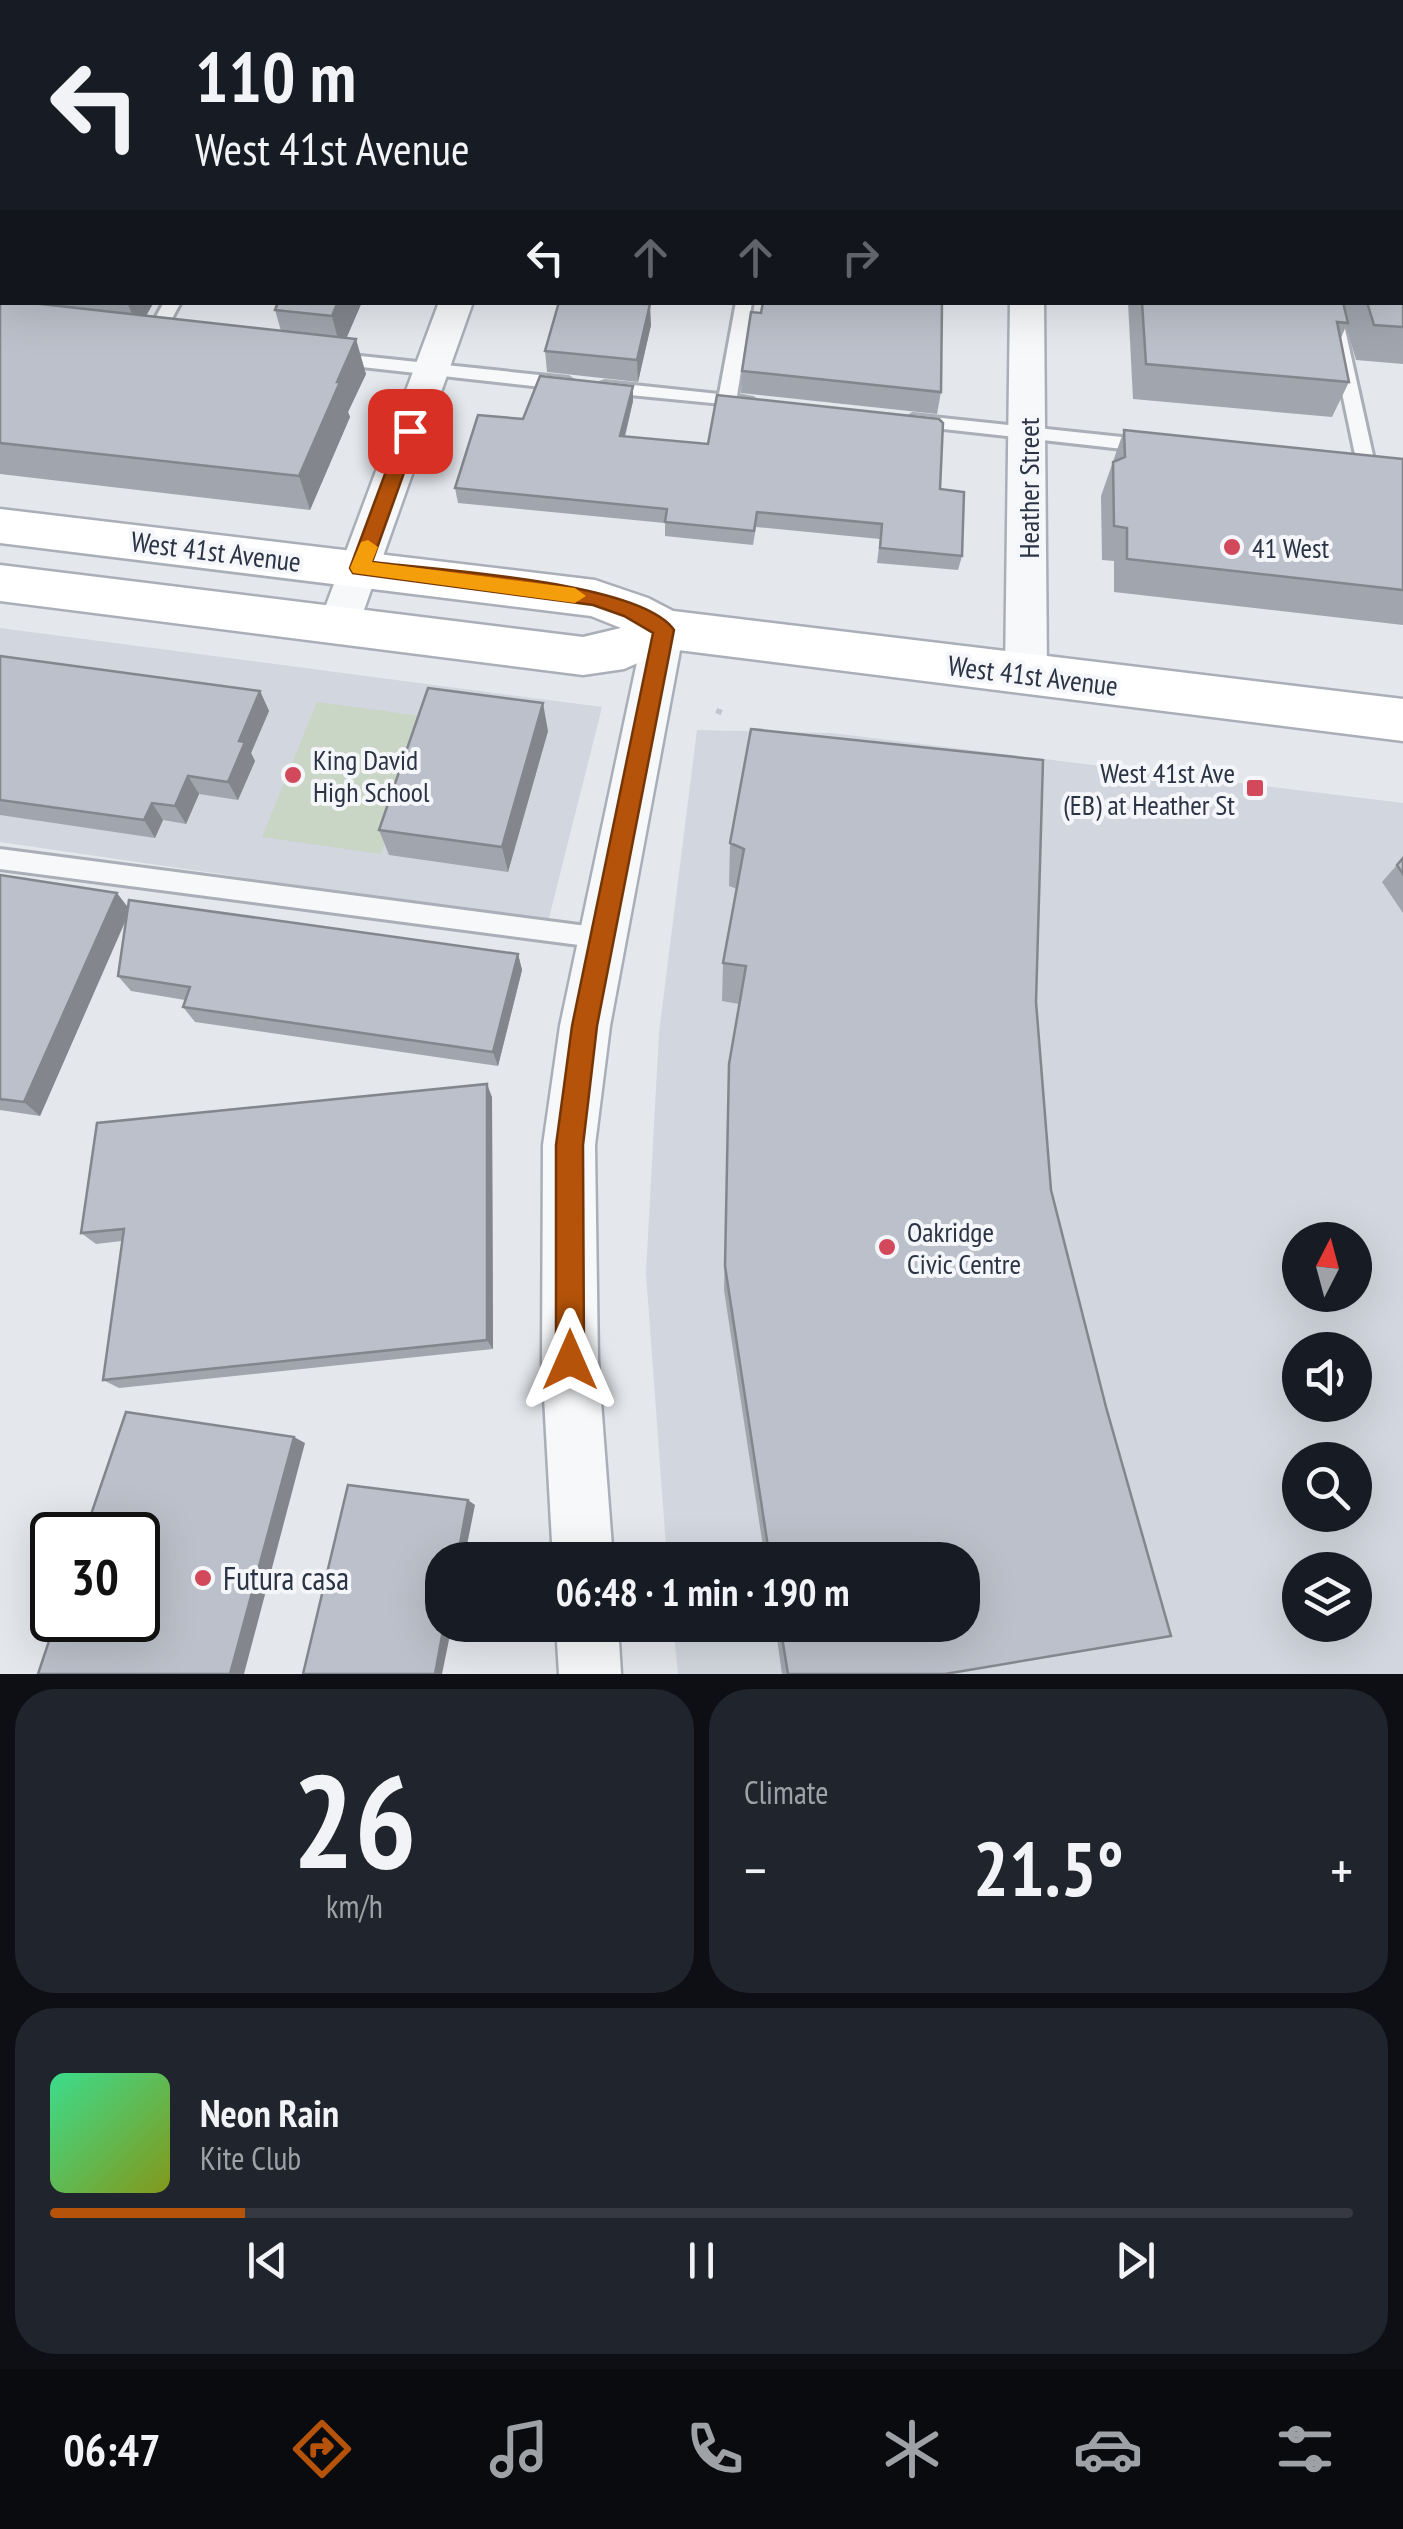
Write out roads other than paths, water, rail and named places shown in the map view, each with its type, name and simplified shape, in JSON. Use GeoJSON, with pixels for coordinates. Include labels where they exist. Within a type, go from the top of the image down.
{"type":"FeatureCollection","features":[{"type":"Feature","properties":{"kind":"main road","name":"West 41st Avenue"},"geometry":{"type":"LineString","coordinates":[[0,526],[594,598],[631,610],[664,630],[1403,720]]}},
{"type":"Feature","properties":{"kind":"main road","name":"West 41st Avenue"},"geometry":{"type":"LineString","coordinates":[[0,583],[583,656],[624,650],[664,630]]}},
{"type":"Feature","properties":{"kind":"street"},"geometry":{"type":"LineString","coordinates":[[339,624],[455,305]]}},
{"type":"Feature","properties":{"kind":"street","name":"Heather Street"},"geometry":{"type":"LineString","coordinates":[[1026,674],[1027,305]]}},
{"type":"Feature","properties":{"kind":"street"},"geometry":{"type":"LineString","coordinates":[[582,1542],[570,1360],[570,1145],[585,1026],[664,630]]}},
{"type":"Feature","properties":{"kind":"street"},"geometry":{"type":"LineString","coordinates":[[588,1642],[590,1674]]}},
{"type":"Feature","properties":{"kind":"lane"},"geometry":{"type":"LineString","coordinates":[[171,305],[143,339],[172,342]]}},
{"type":"Feature","properties":{"kind":"lane"},"geometry":{"type":"LineString","coordinates":[[727,401],[743,305]]}},
{"type":"Feature","properties":{"kind":"lane"},"geometry":{"type":"LineString","coordinates":[[1332,305],[1366,469]]}},
{"type":"Feature","properties":{"kind":"lane"},"geometry":{"type":"LineString","coordinates":[[310,357],[766,406]]}},
{"type":"Feature","properties":{"kind":"lane"},"geometry":{"type":"LineString","coordinates":[[884,418],[1172,449]]}},
{"type":"Feature","properties":{"kind":"lane"},"geometry":{"type":"LineString","coordinates":[[0,858],[602,938]]}},
{"type":"Feature","properties":{"kind":"place","name":"41 West"},"geometry":{"type":"Point","coordinates":[1232,547]}},
{"type":"Feature","properties":{"kind":"place","name":"King David High School"},"geometry":{"type":"Point","coordinates":[293,775]}},
{"type":"Feature","properties":{"kind":"place","name":"West 41st Ave (EB) at Heather St"},"geometry":{"type":"Point","coordinates":[1255,788]}},
{"type":"Feature","properties":{"kind":"place","name":"Oakridge Civic Centre"},"geometry":{"type":"Point","coordinates":[887,1247]}},
{"type":"Feature","properties":{"kind":"place","name":"Futura casa"},"geometry":{"type":"Point","coordinates":[203,1578]}}]}
